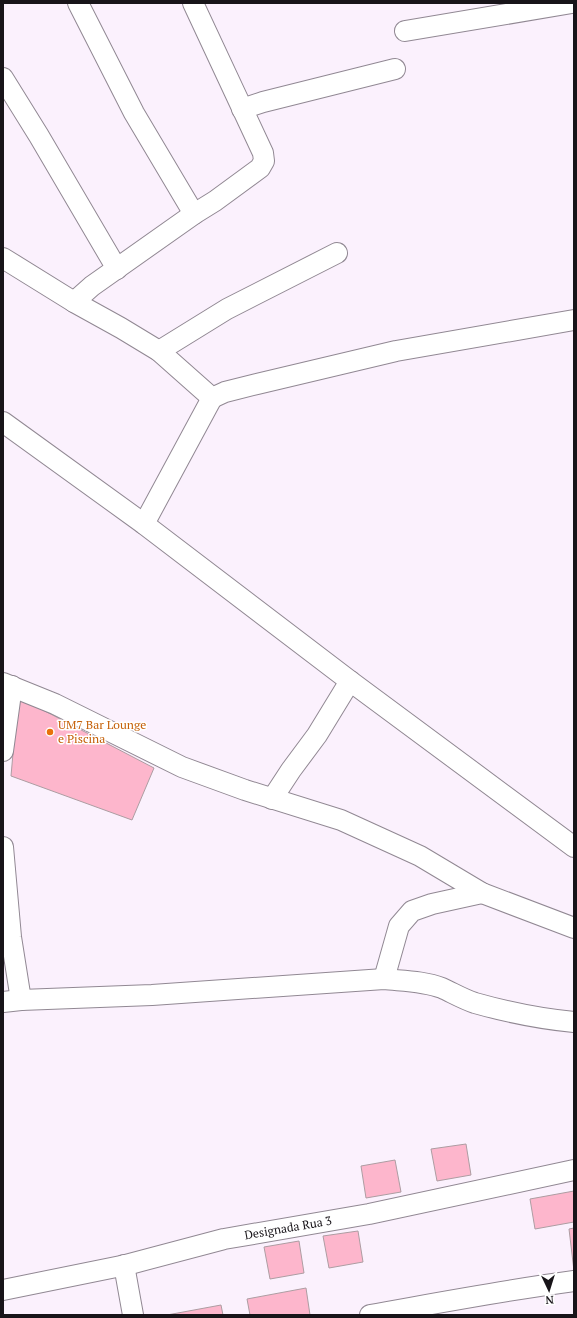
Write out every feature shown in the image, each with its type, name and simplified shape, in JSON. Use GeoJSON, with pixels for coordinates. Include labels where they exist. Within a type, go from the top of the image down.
{"type":"FeatureCollection","features":[{"type":"Feature","properties":{"kind":"street"},"geometry":{"type":"LineString","coordinates":[[78,3],[134,113],[194,214]]}},
{"type":"Feature","properties":{"kind":"street"},"geometry":{"type":"LineString","coordinates":[[405,31],[474,11],[572,3]]}},
{"type":"Feature","properties":{"kind":"street"},"geometry":{"type":"LineString","coordinates":[[74,302],[92,286],[260,168],[264,161],[263,153],[242,109],[198,4]]}},
{"type":"Feature","properties":{"kind":"street"},"geometry":{"type":"LineString","coordinates":[[242,109],[263,102],[394,69]]}},
{"type":"Feature","properties":{"kind":"street"},"geometry":{"type":"LineString","coordinates":[[3,78],[117,269]]}},
{"type":"Feature","properties":{"kind":"street"},"geometry":{"type":"LineString","coordinates":[[159,351],[227,309],[337,253]]}},
{"type":"Feature","properties":{"kind":"street"},"geometry":{"type":"LineString","coordinates":[[3,258],[74,302],[159,351],[212,398]]}},
{"type":"Feature","properties":{"kind":"street"},"geometry":{"type":"LineString","coordinates":[[144,524],[212,398],[225,392],[396,351],[574,320]]}},
{"type":"Feature","properties":{"kind":"street"},"geometry":{"type":"LineString","coordinates":[[3,422],[144,524],[350,681],[574,847]]}},
{"type":"Feature","properties":{"kind":"street"},"geometry":{"type":"LineString","coordinates":[[272,799],[317,735],[350,681]]}},
{"type":"Feature","properties":{"kind":"street"},"geometry":{"type":"LineString","coordinates":[[3,751],[8,685],[55,704],[182,767],[272,799],[342,820],[420,856],[482,893],[574,928]]}},
{"type":"Feature","properties":{"kind":"street"},"geometry":{"type":"LineString","coordinates":[[3,847],[11,937],[12,1001],[152,995],[384,979],[422,983],[442,988],[457,997],[475,1003],[507,1011],[574,1022]]}},
{"type":"Feature","properties":{"kind":"street"},"geometry":{"type":"LineString","coordinates":[[384,979],[399,926],[412,911],[432,904],[482,893]]}},
{"type":"Feature","properties":{"kind":"street","name":"Designada Rua 3"},"geometry":{"type":"LineString","coordinates":[[3,1290],[124,1265],[224,1239],[369,1214],[574,1170]]}},
{"type":"Feature","properties":{"kind":"street"},"geometry":{"type":"LineString","coordinates":[[124,1265],[133,1315]]}},
{"type":"Feature","properties":{"kind":"street"},"geometry":{"type":"LineString","coordinates":[[370,1315],[472,1296],[574,1281]]}},
{"type":"Feature","properties":{"kind":"building","name":"UM7 Bar Lounge e Piscina"},"geometry":{"type":"Polygon","coordinates":[[[18,697],[154,768],[132,820],[11,776],[18,697]]]}},
{"type":"Feature","properties":{"kind":"building"},"geometry":{"type":"Polygon","coordinates":[[[466,1144],[471,1175],[437,1181],[431,1149],[466,1144]]]}},
{"type":"Feature","properties":{"kind":"building"},"geometry":{"type":"Polygon","coordinates":[[[395,1160],[401,1192],[366,1198],[361,1166],[395,1160]]]}},
{"type":"Feature","properties":{"kind":"building"},"geometry":{"type":"Polygon","coordinates":[[[574,1191],[574,1222],[535,1229],[530,1199],[574,1191]]]}},
{"type":"Feature","properties":{"kind":"building"},"geometry":{"type":"Polygon","coordinates":[[[574,1228],[574,1271],[569,1229],[574,1228]]]}},
{"type":"Feature","properties":{"kind":"building"},"geometry":{"type":"Polygon","coordinates":[[[358,1231],[363,1262],[329,1268],[323,1236],[358,1231]]]}},
{"type":"Feature","properties":{"kind":"building"},"geometry":{"type":"Polygon","coordinates":[[[299,1241],[304,1273],[270,1279],[264,1247],[299,1241]]]}},
{"type":"Feature","properties":{"kind":"building"},"geometry":{"type":"Polygon","coordinates":[[[306,1288],[310,1315],[250,1315],[247,1299],[306,1288]]]}},
{"type":"Feature","properties":{"kind":"building"},"geometry":{"type":"Polygon","coordinates":[[[221,1305],[223,1315],[167,1315],[221,1305]]]}},
{"type":"Feature","properties":{"kind":"place","name":"UM7 Bar Lounge e Piscina"},"geometry":{"type":"Point","coordinates":[50,732]}}]}
